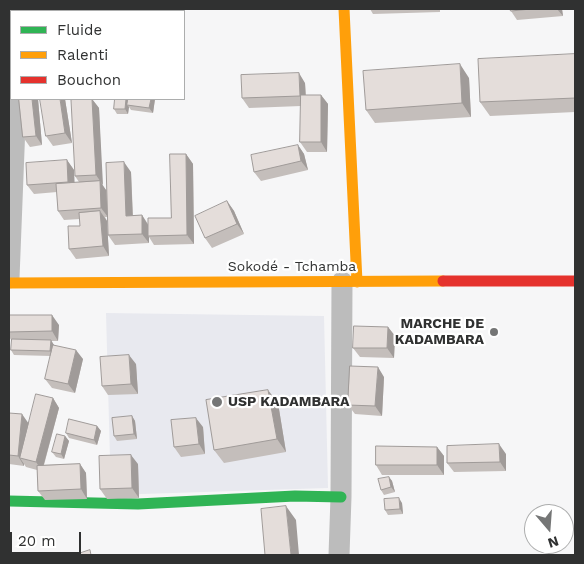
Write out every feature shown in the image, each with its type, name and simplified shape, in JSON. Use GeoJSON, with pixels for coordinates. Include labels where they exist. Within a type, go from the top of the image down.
{"type":"FeatureCollection","features":[{"type":"Feature","properties":{"kind":"street"},"geometry":{"type":"LineString","coordinates":[[339,555],[350,282],[344,9]]}},
{"type":"Feature","properties":{"kind":"street"},"geometry":{"type":"LineString","coordinates":[[9,278],[16,100]]}},
{"type":"Feature","properties":{"kind":"street","name":"Sokodé - Tchamba"},"geometry":{"type":"LineString","coordinates":[[9,283],[575,281]]}},
{"type":"Feature","properties":{"kind":"street"},"geometry":{"type":"LineString","coordinates":[[9,501],[138,504],[295,496],[341,497]]}},
{"type":"Feature","properties":{"kind":"shaded area","name":"USP KADAMBARA"},"geometry":{"type":"Polygon","coordinates":[[[106,313],[324,316],[328,488],[111,495],[106,313]]]}},
{"type":"Feature","properties":{"kind":"building"},"geometry":{"type":"Polygon","coordinates":[[[510,9],[531,9],[511,11],[510,9]]]}},
{"type":"Feature","properties":{"kind":"building"},"geometry":{"type":"Polygon","coordinates":[[[575,54],[575,98],[480,102],[478,59],[575,54]]]}},
{"type":"Feature","properties":{"kind":"building"},"geometry":{"type":"Polygon","coordinates":[[[460,64],[462,103],[366,110],[363,71],[460,64]]]}},
{"type":"Feature","properties":{"kind":"building"},"geometry":{"type":"Polygon","coordinates":[[[299,73],[300,96],[242,98],[241,75],[299,73]]]}},
{"type":"Feature","properties":{"kind":"building"},"geometry":{"type":"Polygon","coordinates":[[[301,95],[321,95],[321,142],[300,142],[301,95]]]}},
{"type":"Feature","properties":{"kind":"building"},"geometry":{"type":"Polygon","coordinates":[[[19,100],[32,100],[36,136],[23,137],[19,100]]]}},
{"type":"Feature","properties":{"kind":"building"},"geometry":{"type":"Polygon","coordinates":[[[40,100],[60,100],[65,133],[46,136],[40,100]]]}},
{"type":"Feature","properties":{"kind":"building"},"geometry":{"type":"Polygon","coordinates":[[[71,100],[92,100],[96,175],[75,176],[71,100]]]}},
{"type":"Feature","properties":{"kind":"building"},"geometry":{"type":"Polygon","coordinates":[[[115,100],[126,100],[125,109],[114,109],[115,100]]]}},
{"type":"Feature","properties":{"kind":"building"},"geometry":{"type":"Polygon","coordinates":[[[128,100],[151,100],[149,108],[127,105],[128,100]]]}},
{"type":"Feature","properties":{"kind":"building"},"geometry":{"type":"Polygon","coordinates":[[[298,145],[301,161],[254,172],[251,155],[298,145]]]}},
{"type":"Feature","properties":{"kind":"building"},"geometry":{"type":"Polygon","coordinates":[[[170,154],[186,154],[187,235],[148,236],[148,218],[171,218],[170,154]]]}},
{"type":"Feature","properties":{"kind":"building"},"geometry":{"type":"Polygon","coordinates":[[[67,160],[68,182],[27,185],[26,163],[67,160]]]}},
{"type":"Feature","properties":{"kind":"building"},"geometry":{"type":"Polygon","coordinates":[[[124,162],[126,216],[142,215],[142,234],[108,235],[106,163],[124,162]]]}},
{"type":"Feature","properties":{"kind":"building"},"geometry":{"type":"Polygon","coordinates":[[[100,181],[101,208],[58,211],[56,184],[100,181]]]}},
{"type":"Feature","properties":{"kind":"building"},"geometry":{"type":"Polygon","coordinates":[[[227,201],[237,224],[205,238],[195,216],[227,201]]]}},
{"type":"Feature","properties":{"kind":"building"},"geometry":{"type":"Polygon","coordinates":[[[100,211],[103,246],[69,249],[68,226],[80,226],[79,213],[100,211]]]}},
{"type":"Feature","properties":{"kind":"building"},"geometry":{"type":"Polygon","coordinates":[[[9,315],[52,315],[52,331],[9,332],[9,315]]]}},
{"type":"Feature","properties":{"kind":"building"},"geometry":{"type":"Polygon","coordinates":[[[354,326],[388,327],[387,348],[353,348],[354,326]]]}},
{"type":"Feature","properties":{"kind":"building"},"geometry":{"type":"Polygon","coordinates":[[[12,339],[51,340],[50,351],[11,350],[12,339]]]}},
{"type":"Feature","properties":{"kind":"building"},"geometry":{"type":"Polygon","coordinates":[[[53,345],[76,350],[68,384],[45,379],[53,345]]]}},
{"type":"Feature","properties":{"kind":"building"},"geometry":{"type":"Polygon","coordinates":[[[129,355],[131,384],[102,386],[100,357],[129,355]]]}},
{"type":"Feature","properties":{"kind":"building"},"geometry":{"type":"Polygon","coordinates":[[[350,366],[378,367],[375,406],[348,405],[350,366]]]}},
{"type":"Feature","properties":{"kind":"building"},"geometry":{"type":"Polygon","coordinates":[[[268,390],[277,439],[214,450],[206,400],[268,390]]]}},
{"type":"Feature","properties":{"kind":"building"},"geometry":{"type":"Polygon","coordinates":[[[36,394],[53,398],[36,462],[20,458],[36,394]]]}},
{"type":"Feature","properties":{"kind":"building"},"geometry":{"type":"Polygon","coordinates":[[[9,413],[22,414],[18,456],[9,455],[9,413]]]}},
{"type":"Feature","properties":{"kind":"building"},"geometry":{"type":"Polygon","coordinates":[[[132,416],[134,434],[114,436],[112,418],[132,416]]]}},
{"type":"Feature","properties":{"kind":"building"},"geometry":{"type":"Polygon","coordinates":[[[196,418],[199,444],[174,447],[171,420],[196,418]]]}},
{"type":"Feature","properties":{"kind":"building"},"geometry":{"type":"Polygon","coordinates":[[[69,419],[97,426],[94,440],[66,433],[69,419]]]}},
{"type":"Feature","properties":{"kind":"building"},"geometry":{"type":"Polygon","coordinates":[[[57,434],[65,436],[61,454],[52,452],[57,434]]]}},
{"type":"Feature","properties":{"kind":"building"},"geometry":{"type":"Polygon","coordinates":[[[499,444],[500,462],[447,463],[447,446],[499,444]]]}},
{"type":"Feature","properties":{"kind":"building"},"geometry":{"type":"Polygon","coordinates":[[[376,446],[437,447],[437,465],[376,465],[376,446]]]}},
{"type":"Feature","properties":{"kind":"building"},"geometry":{"type":"Polygon","coordinates":[[[131,455],[132,488],[100,489],[99,456],[131,455]]]}},
{"type":"Feature","properties":{"kind":"building"},"geometry":{"type":"Polygon","coordinates":[[[80,464],[81,489],[38,491],[37,466],[80,464]]]}},
{"type":"Feature","properties":{"kind":"building"},"geometry":{"type":"Polygon","coordinates":[[[389,477],[391,487],[381,490],[378,479],[389,477]]]}},
{"type":"Feature","properties":{"kind":"building"},"geometry":{"type":"Polygon","coordinates":[[[399,498],[400,509],[385,510],[384,499],[399,498]]]}},
{"type":"Feature","properties":{"kind":"building"},"geometry":{"type":"Polygon","coordinates":[[[286,506],[291,555],[265,555],[261,509],[286,506]]]}},
{"type":"Feature","properties":{"kind":"building"},"geometry":{"type":"Polygon","coordinates":[[[90,550],[91,555],[78,554],[90,550]]]}},
{"type":"Feature","properties":{"kind":"traffic: fast"},"geometry":{"type":"LineString","coordinates":[[9,501],[138,504],[295,496],[341,497]]}},
{"type":"Feature","properties":{"kind":"traffic: slow"},"geometry":{"type":"LineString","coordinates":[[344,9],[357,282]]}},
{"type":"Feature","properties":{"kind":"traffic: slow"},"geometry":{"type":"LineString","coordinates":[[9,283],[443,281]]}},
{"type":"Feature","properties":{"kind":"traffic: jam"},"geometry":{"type":"LineString","coordinates":[[443,281],[575,281]]}},
{"type":"Feature","properties":{"kind":"place","name":"MARCHE DE KADAMBARA"},"geometry":{"type":"Point","coordinates":[494,332]}},
{"type":"Feature","properties":{"kind":"place","name":"USP KADAMBARA"},"geometry":{"type":"Point","coordinates":[217,402]}}]}
